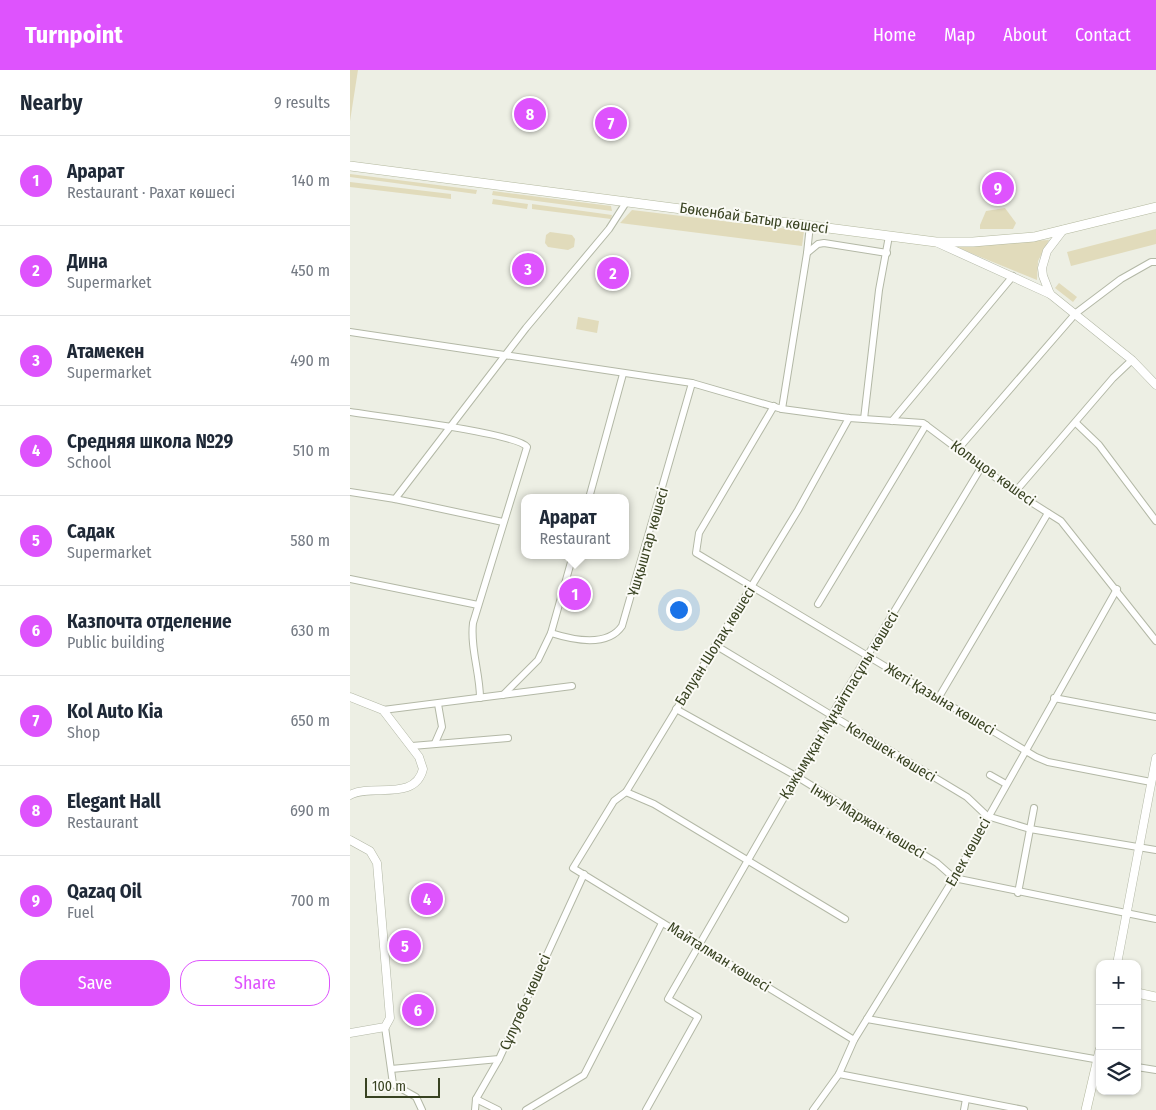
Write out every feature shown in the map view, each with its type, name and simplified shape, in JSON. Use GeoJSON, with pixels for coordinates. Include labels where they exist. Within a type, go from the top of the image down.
{"type":"FeatureCollection","features":[{"type":"Feature","properties":{"kind":"main road","name":"Бөкенбай Батыр көшесі"},"geometry":{"type":"LineString","coordinates":[[350,166],[936,242],[965,242],[1034,236],[1156,206]]}},
{"type":"Feature","properties":{"kind":"main road"},"geometry":{"type":"LineString","coordinates":[[1141,994],[1156,997]]}},
{"type":"Feature","properties":{"kind":"main road"},"geometry":{"type":"LineString","coordinates":[[1086,1110],[1096,1068]]}},
{"type":"Feature","properties":{"kind":"street"},"geometry":{"type":"LineString","coordinates":[[395,499],[448,427],[505,355],[610,229],[627,201]]}},
{"type":"Feature","properties":{"kind":"street"},"geometry":{"type":"LineString","coordinates":[[782,409],[810,225]]}},
{"type":"Feature","properties":{"kind":"street"},"geometry":{"type":"LineString","coordinates":[[1050,294],[1042,268],[1047,251],[1063,230]]}},
{"type":"Feature","properties":{"kind":"street"},"geometry":{"type":"LineString","coordinates":[[864,419],[879,290],[889,236]]}},
{"type":"Feature","properties":{"kind":"street"},"geometry":{"type":"LineString","coordinates":[[936,242],[1050,294],[1076,313],[1132,360],[1156,385]]}},
{"type":"Feature","properties":{"kind":"street"},"geometry":{"type":"LineString","coordinates":[[807,253],[818,244],[824,243],[887,254]]}},
{"type":"Feature","properties":{"kind":"street"},"geometry":{"type":"LineString","coordinates":[[959,448],[1076,313],[1121,279],[1154,261]]}},
{"type":"Feature","properties":{"kind":"street"},"geometry":{"type":"LineString","coordinates":[[892,421],[1013,276]]}},
{"type":"Feature","properties":{"kind":"street","name":"Кольцов көшесі"},"geometry":{"type":"LineString","coordinates":[[350,332],[692,384],[782,409],[849,418],[923,423],[959,448],[1015,492],[1060,521],[1156,641]]}},
{"type":"Feature","properties":{"kind":"street"},"geometry":{"type":"LineString","coordinates":[[1015,492],[1114,378],[1132,360]]}},
{"type":"Feature","properties":{"kind":"street"},"geometry":{"type":"LineString","coordinates":[[590,494],[623,374]]}},
{"type":"Feature","properties":{"kind":"street","name":"Ұшқыштар көшесі"},"geometry":{"type":"LineString","coordinates":[[552,633],[585,641],[612,634],[622,626],[692,384]]}},
{"type":"Feature","properties":{"kind":"street","name":"Жеті Қазына көшесі"},"geometry":{"type":"LineString","coordinates":[[774,406],[699,533],[696,553],[1048,762],[1151,782]]}},
{"type":"Feature","properties":{"kind":"street"},"geometry":{"type":"LineString","coordinates":[[350,412],[448,427],[520,441],[526,447],[527,451],[478,605],[472,634],[479,676],[480,698]]}},
{"type":"Feature","properties":{"kind":"street","name":"Балуан Шолақ көшесі"},"geometry":{"type":"LineString","coordinates":[[573,868],[614,801],[626,792],[752,585],[849,418]]}},
{"type":"Feature","properties":{"kind":"street"},"geometry":{"type":"LineString","coordinates":[[1076,422],[1099,445],[1156,521]]}},
{"type":"Feature","properties":{"kind":"street"},"geometry":{"type":"LineString","coordinates":[[818,604],[926,425]]}},
{"type":"Feature","properties":{"kind":"street","name":"Қажымұқан Мұңайтпасұлы көшесі"},"geometry":{"type":"LineString","coordinates":[[646,1110],[698,1017],[668,999],[831,716],[982,466]]}},
{"type":"Feature","properties":{"kind":"street"},"geometry":{"type":"LineString","coordinates":[[350,492],[395,499],[503,522]]}},
{"type":"Feature","properties":{"kind":"street"},"geometry":{"type":"LineString","coordinates":[[939,697],[1048,513]]}},
{"type":"Feature","properties":{"kind":"street"},"geometry":{"type":"LineString","coordinates":[[504,695],[538,660],[552,633],[572,559]]}},
{"type":"Feature","properties":{"kind":"street"},"geometry":{"type":"LineString","coordinates":[[350,579],[478,605]]}},
{"type":"Feature","properties":{"kind":"street","name":"Елек көшесі"},"geometry":{"type":"LineString","coordinates":[[813,1110],[839,1074],[854,1040],[954,878],[1054,698],[1117,590]]}},
{"type":"Feature","properties":{"kind":"street","name":"Келешек көшесі"},"geometry":{"type":"LineString","coordinates":[[715,645],[967,797],[988,816]]}},
{"type":"Feature","properties":{"kind":"street"},"geometry":{"type":"LineString","coordinates":[[350,697],[383,710],[572,686]]}},
{"type":"Feature","properties":{"kind":"street"},"geometry":{"type":"LineString","coordinates":[[1054,698],[1156,717]]}},
{"type":"Feature","properties":{"kind":"street"},"geometry":{"type":"LineString","coordinates":[[435,744],[442,727],[438,704]]}},
{"type":"Feature","properties":{"kind":"street","name":"Інжу-Маржан көшесі"},"geometry":{"type":"LineString","coordinates":[[676,709],[796,776],[937,863],[954,878]]}},
{"type":"Feature","properties":{"kind":"street"},"geometry":{"type":"LineString","coordinates":[[350,795],[362,791],[398,790],[414,784],[420,778],[423,769],[421,760],[383,710]]}},
{"type":"Feature","properties":{"kind":"street"},"geometry":{"type":"LineString","coordinates":[[412,746],[508,738]]}},
{"type":"Feature","properties":{"kind":"street"},"geometry":{"type":"LineString","coordinates":[[1118,960],[1156,758]]}},
{"type":"Feature","properties":{"kind":"street"},"geometry":{"type":"LineString","coordinates":[[990,775],[1006,784]]}},
{"type":"Feature","properties":{"kind":"street"},"geometry":{"type":"LineString","coordinates":[[626,792],[654,804],[845,919]]}},
{"type":"Feature","properties":{"kind":"street"},"geometry":{"type":"LineString","coordinates":[[1018,892],[1034,808]]}},
{"type":"Feature","properties":{"kind":"street"},"geometry":{"type":"LineString","coordinates":[[988,816],[1030,829],[1156,850]]}},
{"type":"Feature","properties":{"kind":"street"},"geometry":{"type":"LineString","coordinates":[[350,840],[370,851],[377,863],[390,1018],[385,1028],[393,1084],[416,1097],[422,1110]]}},
{"type":"Feature","properties":{"kind":"street","name":"Майталман көшесі"},"geometry":{"type":"LineString","coordinates":[[573,868],[854,1040]]}},
{"type":"Feature","properties":{"kind":"street","name":"Сұлутөбе көшесі"},"geometry":{"type":"LineString","coordinates":[[391,1069],[499,1059],[584,874]]}},
{"type":"Feature","properties":{"kind":"street"},"geometry":{"type":"LineString","coordinates":[[954,878],[1156,919]]}},
{"type":"Feature","properties":{"kind":"street"},"geometry":{"type":"LineString","coordinates":[[526,1110],[584,1075],[662,923]]}},
{"type":"Feature","properties":{"kind":"street"},"geometry":{"type":"LineString","coordinates":[[867,1019],[1096,1056]]}},
{"type":"Feature","properties":{"kind":"street"},"geometry":{"type":"LineString","coordinates":[[350,1033],[385,1028]]}},
{"type":"Feature","properties":{"kind":"street"},"geometry":{"type":"LineString","coordinates":[[475,1110],[476,1099],[499,1059]]}},
{"type":"Feature","properties":{"kind":"street"},"geometry":{"type":"LineString","coordinates":[[1141,1068],[1156,1070]]}},
{"type":"Feature","properties":{"kind":"street"},"geometry":{"type":"LineString","coordinates":[[839,1074],[1024,1110]]}},
{"type":"Feature","properties":{"kind":"street"},"geometry":{"type":"LineString","coordinates":[[476,1099],[498,1110]]}},
{"type":"Feature","properties":{"kind":"street"},"geometry":{"type":"LineString","coordinates":[[964,1110],[966,1099]]}},
{"type":"Feature","properties":{"kind":"shaded area"},"geometry":{"type":"Polygon","coordinates":[[[350,70],[358,70],[350,121],[350,70]]]}},
{"type":"Feature","properties":{"kind":"shaded area"},"geometry":{"type":"Polygon","coordinates":[[[350,174],[477,190],[476,194],[350,177],[350,174]]]}},
{"type":"Feature","properties":{"kind":"shaded area"},"geometry":{"type":"Polygon","coordinates":[[[350,182],[451,194],[451,199],[350,187],[350,182]]]}},
{"type":"Feature","properties":{"kind":"shaded area"},"geometry":{"type":"Polygon","coordinates":[[[493,191],[611,206],[612,211],[492,195],[493,191]]]}},
{"type":"Feature","properties":{"kind":"shaded area"},"geometry":{"type":"Polygon","coordinates":[[[493,199],[528,204],[527,209],[492,204],[493,199]]]}},
{"type":"Feature","properties":{"kind":"shaded area"},"geometry":{"type":"Polygon","coordinates":[[[532,204],[612,215],[611,219],[532,209],[532,204]]]}},
{"type":"Feature","properties":{"kind":"shaded area"},"geometry":{"type":"Polygon","coordinates":[[[1005,208],[1016,223],[1013,229],[980,229],[986,211],[1005,208]]]}},
{"type":"Feature","properties":{"kind":"shaded area"},"geometry":{"type":"Polygon","coordinates":[[[632,210],[804,231],[802,246],[620,223],[632,210]]]}},
{"type":"Feature","properties":{"kind":"shaded area"},"geometry":{"type":"Polygon","coordinates":[[[1156,229],[1156,244],[1071,266],[1067,252],[1156,229]]]}},
{"type":"Feature","properties":{"kind":"shaded area"},"geometry":{"type":"Polygon","coordinates":[[[550,232],[572,235],[575,239],[574,247],[568,250],[548,247],[545,243],[546,235],[550,232]]]}},
{"type":"Feature","properties":{"kind":"shaded area"},"geometry":{"type":"Polygon","coordinates":[[[1049,240],[1038,261],[1037,280],[951,245],[1049,240]]]}},
{"type":"Feature","properties":{"kind":"shaded area"},"geometry":{"type":"Polygon","coordinates":[[[1059,283],[1077,297],[1073,302],[1055,288],[1059,283]]]}},
{"type":"Feature","properties":{"kind":"shaded area"},"geometry":{"type":"Polygon","coordinates":[[[578,317],[599,321],[597,333],[576,329],[578,317]]]}},
{"type":"Feature","properties":{"kind":"place","name":"Elegant Hall"},"geometry":{"type":"Point","coordinates":[530,114]}},
{"type":"Feature","properties":{"kind":"place","name":"Kol Auto Kia"},"geometry":{"type":"Point","coordinates":[611,123]}},
{"type":"Feature","properties":{"kind":"place","name":"Qazaq Oil"},"geometry":{"type":"Point","coordinates":[998,188]}},
{"type":"Feature","properties":{"kind":"place","name":"Атамекен"},"geometry":{"type":"Point","coordinates":[528,269]}},
{"type":"Feature","properties":{"kind":"place","name":"Дина"},"geometry":{"type":"Point","coordinates":[613,273]}},
{"type":"Feature","properties":{"kind":"place","name":"Арарат"},"geometry":{"type":"Point","coordinates":[575,594]}},
{"type":"Feature","properties":{"kind":"place","name":"Средняя школа №29"},"geometry":{"type":"Point","coordinates":[427,899]}},
{"type":"Feature","properties":{"kind":"place","name":"Садак"},"geometry":{"type":"Point","coordinates":[405,946]}},
{"type":"Feature","properties":{"kind":"place","name":"Казпочта отделение"},"geometry":{"type":"Point","coordinates":[418,1010]}}]}
